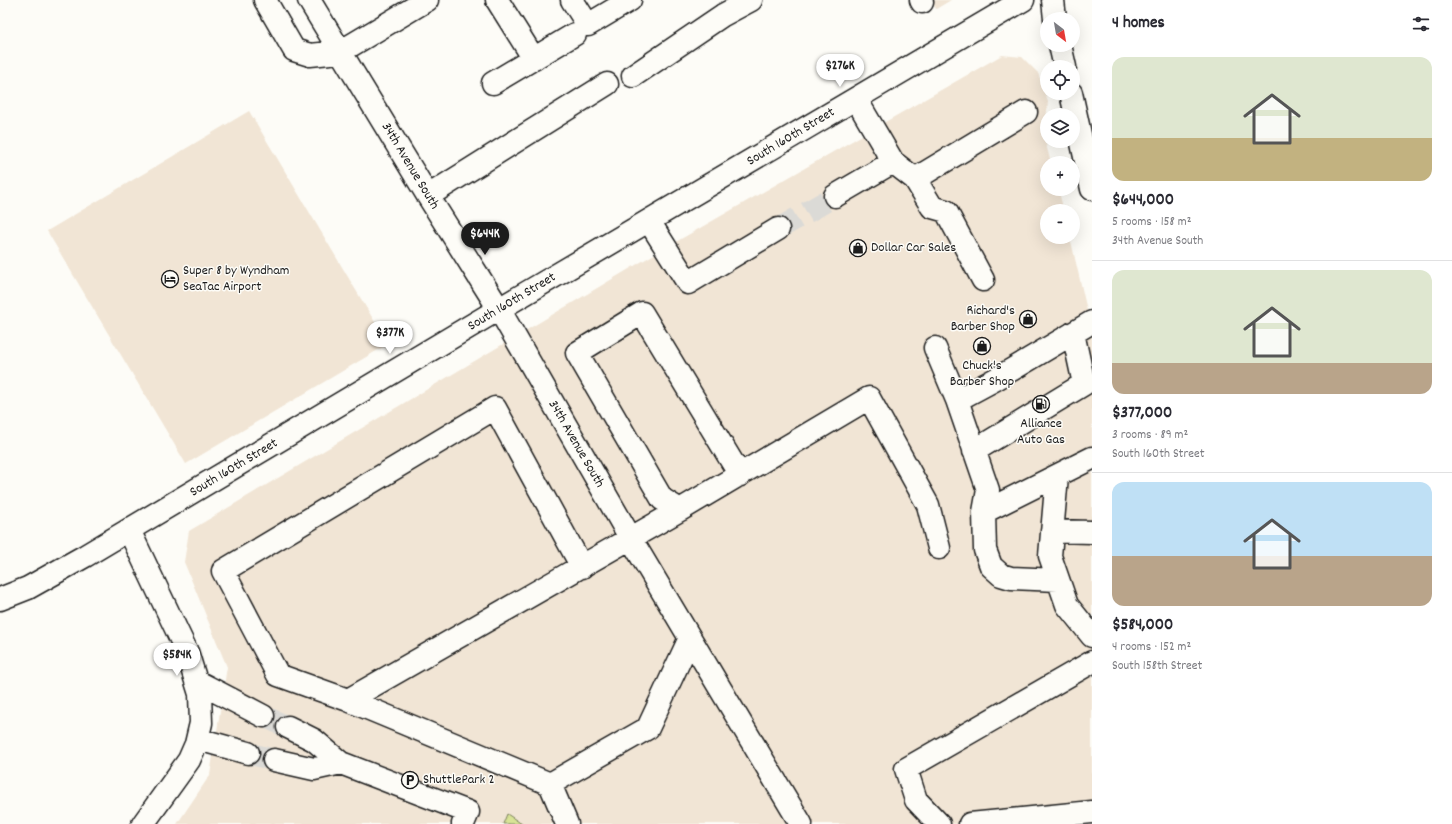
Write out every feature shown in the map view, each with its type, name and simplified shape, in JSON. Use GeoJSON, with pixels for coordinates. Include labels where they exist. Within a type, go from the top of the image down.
{"type":"FeatureCollection","features":[{"type":"Feature","properties":{"kind":"main road"},"geometry":{"type":"LineString","coordinates":[[265,0],[294,50],[310,55],[340,52],[427,0]]}},
{"type":"Feature","properties":{"kind":"main road","name":"34th Avenue South"},"geometry":{"type":"LineString","coordinates":[[309,0],[428,196],[499,309],[631,539],[801,824]]}},
{"type":"Feature","properties":{"kind":"main road"},"geometry":{"type":"LineString","coordinates":[[497,0],[534,59]]}},
{"type":"Feature","properties":{"kind":"main road"},"geometry":{"type":"LineString","coordinates":[[572,0],[588,25],[630,0]]}},
{"type":"Feature","properties":{"kind":"main road"},"geometry":{"type":"LineString","coordinates":[[633,76],[723,15],[751,0]]}},
{"type":"Feature","properties":{"kind":"main road","name":"South 160th Street"},"geometry":{"type":"LineString","coordinates":[[0,599],[28,588],[129,530],[499,309],[1023,0]]}},
{"type":"Feature","properties":{"kind":"main road"},"geometry":{"type":"LineString","coordinates":[[1052,0],[1054,12]]}},
{"type":"Feature","properties":{"kind":"main road"},"geometry":{"type":"LineString","coordinates":[[493,83],[575,34]]}},
{"type":"Feature","properties":{"kind":"main road"},"geometry":{"type":"LineString","coordinates":[[428,196],[607,84]]}},
{"type":"Feature","properties":{"kind":"main road"},"geometry":{"type":"LineString","coordinates":[[856,99],[893,162],[915,179],[932,207],[946,211],[983,280]]}},
{"type":"Feature","properties":{"kind":"main road"},"geometry":{"type":"LineString","coordinates":[[1073,100],[1092,189]]}},
{"type":"Feature","properties":{"kind":"main road"},"geometry":{"type":"LineString","coordinates":[[915,179],[1026,112]]}},
{"type":"Feature","properties":{"kind":"main road"},"geometry":{"type":"LineString","coordinates":[[835,196],[893,162]]}},
{"type":"Feature","properties":{"kind":"main road"},"geometry":{"type":"LineString","coordinates":[[649,221],[688,283],[778,229]]}},
{"type":"Feature","properties":{"kind":"main road"},"geometry":{"type":"LineString","coordinates":[[680,510],[662,499],[577,353],[642,314],[740,475]]}},
{"type":"Feature","properties":{"kind":"main road"},"geometry":{"type":"LineString","coordinates":[[957,400],[1092,322]]}},
{"type":"Feature","properties":{"kind":"main road"},"geometry":{"type":"LineString","coordinates":[[974,451],[1084,384],[1073,333]]}},
{"type":"Feature","properties":{"kind":"main road"},"geometry":{"type":"LineString","coordinates":[[935,348],[957,400],[988,490],[984,512],[985,550],[991,566],[1001,575],[1011,578],[1058,580]]}},
{"type":"Feature","properties":{"kind":"main road"},"geometry":{"type":"LineString","coordinates":[[348,700],[631,539],[869,398],[928,505],[939,548]]}},
{"type":"Feature","properties":{"kind":"main road"},"geometry":{"type":"LineString","coordinates":[[567,824],[550,784],[348,700],[278,675],[223,571],[495,408],[582,567]]}},
{"type":"Feature","properties":{"kind":"main road"},"geometry":{"type":"LineString","coordinates":[[984,512],[1092,458]]}},
{"type":"Feature","properties":{"kind":"main road"},"geometry":{"type":"LineString","coordinates":[[1057,476],[1050,556],[1067,605],[1092,636]]}},
{"type":"Feature","properties":{"kind":"main road"},"geometry":{"type":"LineString","coordinates":[[129,530],[187,652],[200,694],[201,722],[198,739],[189,760],[143,824]]}},
{"type":"Feature","properties":{"kind":"main road"},"geometry":{"type":"LineString","coordinates":[[1052,531],[1092,532]]}},
{"type":"Feature","properties":{"kind":"main road"},"geometry":{"type":"LineString","coordinates":[[550,784],[648,728],[690,638]]}},
{"type":"Feature","properties":{"kind":"main road"},"geometry":{"type":"LineString","coordinates":[[939,824],[916,800],[906,769],[1092,662]]}},
{"type":"Feature","properties":{"kind":"main road"},"geometry":{"type":"LineString","coordinates":[[196,681],[263,716]]}},
{"type":"Feature","properties":{"kind":"main road"},"geometry":{"type":"LineString","coordinates":[[288,727],[314,740],[341,763],[468,812],[463,824]]}},
{"type":"Feature","properties":{"kind":"main road"},"geometry":{"type":"LineString","coordinates":[[198,739],[248,753]]}},
{"type":"Feature","properties":{"kind":"main road"},"geometry":{"type":"LineString","coordinates":[[274,760],[314,769],[341,763]]}},
{"type":"Feature","properties":{"kind":"main road"},"geometry":{"type":"LineString","coordinates":[[970,824],[1092,812]]}},
{"type":"Feature","properties":{"kind":"shaded area"},"geometry":{"type":"Polygon","coordinates":[[[931,0],[951,0],[936,9],[931,0]]]}},
{"type":"Feature","properties":{"kind":"shaded area"},"geometry":{"type":"Polygon","coordinates":[[[1002,55],[1022,57],[1038,73],[1040,79],[1040,100],[1047,100],[1048,102],[1047,108],[1040,108],[1040,148],[1047,148],[1049,156],[1040,156],[1040,196],[1060,196],[1062,204],[1040,204],[1040,244],[1072,244],[1092,332],[1092,824],[522,824],[507,814],[503,824],[177,824],[210,775],[227,667],[184,562],[189,531],[646,259],[1002,55]]]}},
{"type":"Feature","properties":{"kind":"shaded area"},"geometry":{"type":"Polygon","coordinates":[[[249,111],[388,344],[186,464],[47,231],[249,111]]]}},
{"type":"Feature","properties":{"kind":"green space"},"geometry":{"type":"Polygon","coordinates":[[[507,814],[522,824],[503,824],[507,814]]]}},
{"type":"Feature","properties":{"kind":"tunnel"},"geometry":{"type":"LineString","coordinates":[[778,229],[835,196]]}},
{"type":"Feature","properties":{"kind":"tunnel"},"geometry":{"type":"LineString","coordinates":[[263,716],[288,727]]}},
{"type":"Feature","properties":{"kind":"tunnel"},"geometry":{"type":"LineString","coordinates":[[248,753],[274,760]]}},
{"type":"Feature","properties":{"kind":"place","name":"Dollar Car Sales"},"geometry":{"type":"Point","coordinates":[858,248]}},
{"type":"Feature","properties":{"kind":"place","name":"Super 8 by Wyndham SeaTac Airport"},"geometry":{"type":"Point","coordinates":[170,279]}},
{"type":"Feature","properties":{"kind":"place","name":"Richard's Barber Shop"},"geometry":{"type":"Point","coordinates":[1028,319]}},
{"type":"Feature","properties":{"kind":"place","name":"Chuck's Barber Shop"},"geometry":{"type":"Point","coordinates":[982,346]}},
{"type":"Feature","properties":{"kind":"place","name":"Alliance Auto Gas"},"geometry":{"type":"Point","coordinates":[1041,404]}},
{"type":"Feature","properties":{"kind":"place","name":"ShuttlePark 2"},"geometry":{"type":"Point","coordinates":[410,780]}}]}
